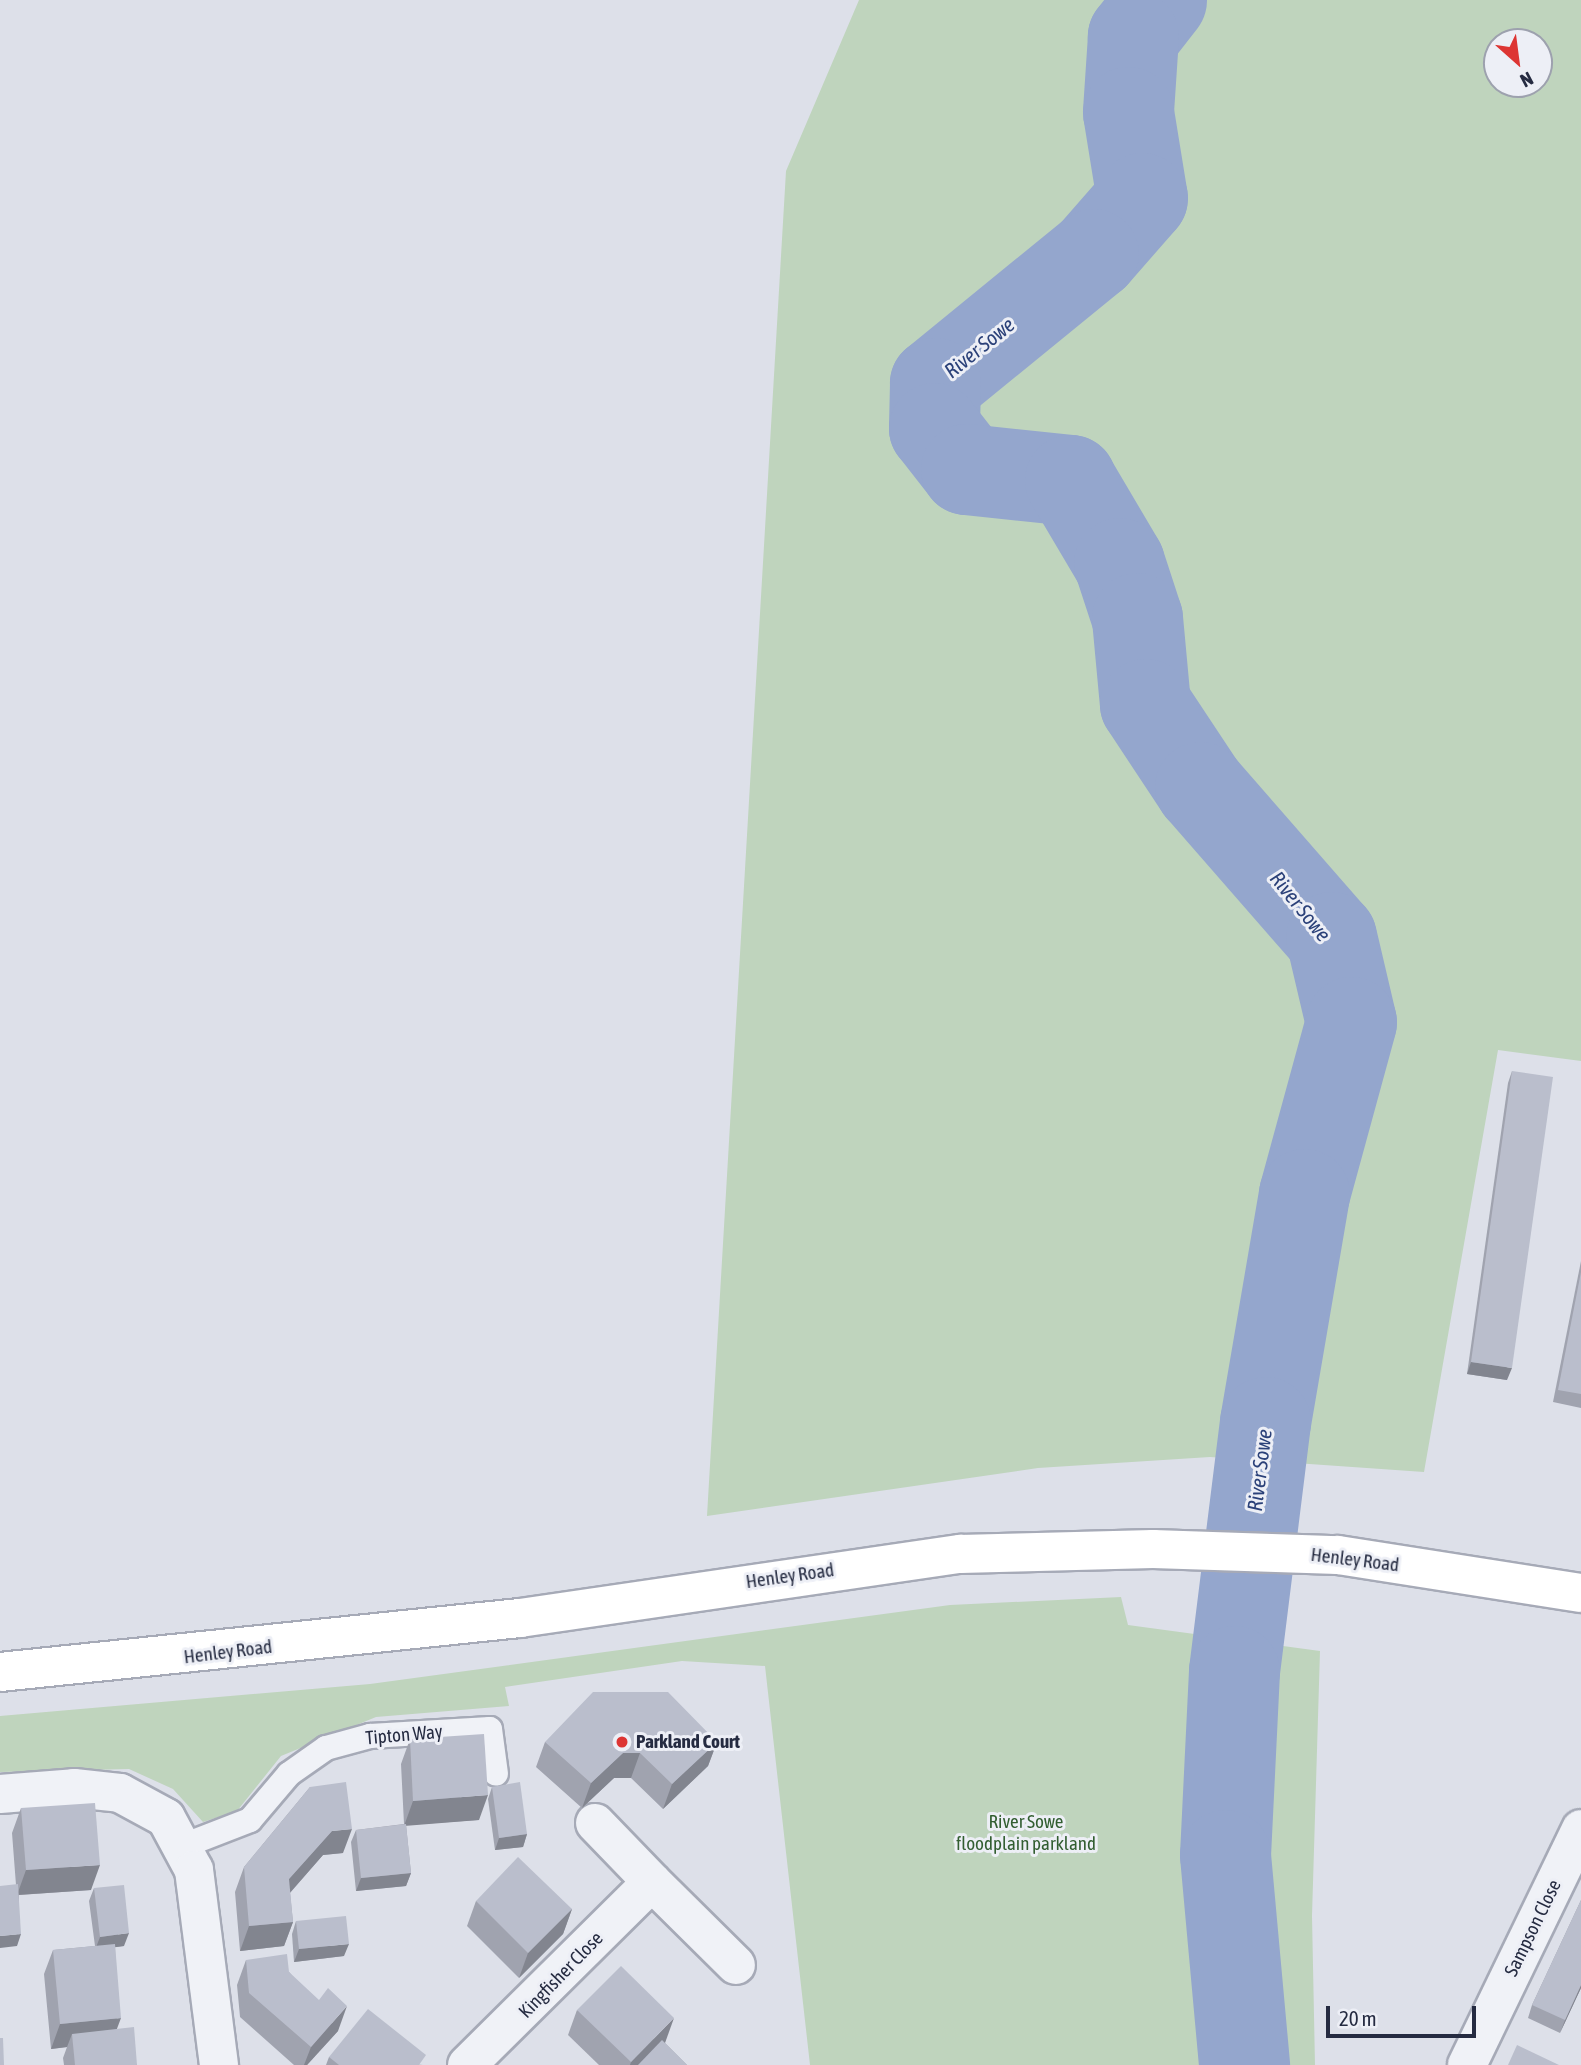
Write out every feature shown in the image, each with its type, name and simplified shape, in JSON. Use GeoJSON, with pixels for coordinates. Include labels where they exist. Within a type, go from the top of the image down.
{"type":"FeatureCollection","features":[{"type":"Feature","properties":{"kind":"main road","name":"Henley Road"},"geometry":{"type":"LineString","coordinates":[[0,1672],[115,1665],[520,1618],[960,1554],[1153,1549],[1338,1555],[1581,1593]]}},
{"type":"Feature","properties":{"kind":"street"},"geometry":{"type":"LineString","coordinates":[[0,1794],[74,1788],[120,1793],[166,1818],[194,1870],[219,2065]]}},
{"type":"Feature","properties":{"kind":"street"},"geometry":{"type":"LineString","coordinates":[[595,1823],[736,1965]]}},
{"type":"Feature","properties":{"kind":"street","name":"Sampson Close"},"geometry":{"type":"LineString","coordinates":[[1467,2065],[1579,1838]]}},
{"type":"Feature","properties":{"kind":"street","name":"Kingfisher Close"},"geometry":{"type":"LineString","coordinates":[[467,2065],[652,1882]]}},
{"type":"Feature","properties":{"kind":"lane","name":"Tipton Way"},"geometry":{"type":"LineString","coordinates":[[183,1846],[250,1820],[289,1774],[326,1748],[370,1736],[490,1729],[496,1774]]}},
{"type":"Feature","properties":{"kind":"green space"},"geometry":{"type":"Polygon","coordinates":[[[859,0],[1581,0],[1581,1061],[1498,1050],[1424,1472],[1210,1457],[1038,1468],[707,1516],[786,171],[859,0]]]}},
{"type":"Feature","properties":{"kind":"green space","name":"River Sowe floodplain parkland"},"geometry":{"type":"Polygon","coordinates":[[[1121,1597],[1128,1625],[1320,1651],[1312,1916],[1315,2065],[810,2065],[765,1666],[682,1661],[505,1687],[509,1706],[376,1717],[281,1756],[237,1811],[203,1822],[173,1789],[129,1769],[0,1772],[0,1716],[370,1684],[950,1605],[1121,1597]]]}},
{"type":"Feature","properties":{"kind":"building"},"geometry":{"type":"Polygon","coordinates":[[[1512,1071],[1553,1077],[1512,1368],[1471,1362],[1512,1071]]]}},
{"type":"Feature","properties":{"kind":"building"},"geometry":{"type":"Polygon","coordinates":[[[1581,1272],[1581,1394],[1558,1390],[1581,1272]]]}},
{"type":"Feature","properties":{"kind":"building"},"geometry":{"type":"Polygon","coordinates":[[[593,1692],[668,1692],[717,1742],[672,1784],[640,1753],[623,1753],[591,1783],[545,1742],[593,1692]]]}},
{"type":"Feature","properties":{"kind":"building"},"geometry":{"type":"Polygon","coordinates":[[[484,1734],[488,1795],[413,1801],[410,1739],[484,1734]]]}},
{"type":"Feature","properties":{"kind":"building"},"geometry":{"type":"Polygon","coordinates":[[[346,1782],[352,1829],[332,1831],[289,1879],[293,1922],[249,1926],[244,1867],[310,1787],[346,1782]]]}},
{"type":"Feature","properties":{"kind":"building"},"geometry":{"type":"Polygon","coordinates":[[[520,1782],[527,1834],[499,1838],[492,1787],[520,1782]]]}},
{"type":"Feature","properties":{"kind":"building"},"geometry":{"type":"Polygon","coordinates":[[[95,1803],[100,1865],[26,1870],[21,1808],[95,1803]]]}},
{"type":"Feature","properties":{"kind":"building"},"geometry":{"type":"Polygon","coordinates":[[[406,1824],[411,1873],[361,1878],[356,1830],[406,1824]]]}},
{"type":"Feature","properties":{"kind":"building"},"geometry":{"type":"Polygon","coordinates":[[[518,1857],[572,1909],[528,1953],[476,1901],[518,1857]]]}},
{"type":"Feature","properties":{"kind":"building"},"geometry":{"type":"Polygon","coordinates":[[[18,1884],[21,1934],[0,1936],[0,1886],[18,1884]]]}},
{"type":"Feature","properties":{"kind":"building"},"geometry":{"type":"Polygon","coordinates":[[[124,1885],[129,1933],[100,1937],[94,1888],[124,1885]]]}},
{"type":"Feature","properties":{"kind":"building"},"geometry":{"type":"Polygon","coordinates":[[[1581,1900],[1581,1985],[1565,2020],[1532,2005],[1581,1900]]]}},
{"type":"Feature","properties":{"kind":"building"},"geometry":{"type":"Polygon","coordinates":[[[346,1916],[349,1944],[299,1949],[296,1921],[346,1916]]]}},
{"type":"Feature","properties":{"kind":"building"},"geometry":{"type":"Polygon","coordinates":[[[115,1944],[121,2018],[60,2024],[53,1950],[115,1944]]]}},
{"type":"Feature","properties":{"kind":"building"},"geometry":{"type":"Polygon","coordinates":[[[287,1954],[289,1972],[319,2000],[328,1988],[347,2006],[311,2047],[249,1993],[246,1960],[287,1954]]]}},
{"type":"Feature","properties":{"kind":"building"},"geometry":{"type":"Polygon","coordinates":[[[621,1966],[674,2018],[631,2062],[577,2010],[621,1966]]]}},
{"type":"Feature","properties":{"kind":"building"},"geometry":{"type":"Polygon","coordinates":[[[368,2009],[426,2055],[419,2065],[339,2065],[329,2057],[368,2009]]]}},
{"type":"Feature","properties":{"kind":"building"},"geometry":{"type":"Polygon","coordinates":[[[134,2027],[137,2065],[75,2065],[72,2034],[134,2027]]]}},
{"type":"Feature","properties":{"kind":"building"},"geometry":{"type":"Polygon","coordinates":[[[0,2038],[3,2038],[4,2065],[0,2065],[0,2038]]]}},
{"type":"Feature","properties":{"kind":"building"},"geometry":{"type":"Polygon","coordinates":[[[662,2040],[687,2065],[638,2065],[662,2040]]]}},
{"type":"Feature","properties":{"kind":"building"},"geometry":{"type":"Polygon","coordinates":[[[1517,2045],[1559,2065],[1508,2065],[1517,2045]]]}},
{"type":"Feature","properties":{"kind":"waterway","name":"River Sowe"},"geometry":{"type":"LineString","coordinates":[[1161,0],[1133,36],[1128,112],[1142,198],[1093,254],[935,383],[934,428],[966,469],[1070,480],[1119,563],[1137,618],[1145,704],[1200,787],[1331,937],[1351,1022],[1304,1194],[1265,1422],[1234,1671],[1225,1855],[1244,2065]]}},
{"type":"Feature","properties":{"kind":"place","name":"Parkland Court"},"geometry":{"type":"Point","coordinates":[622,1742]}}]}
